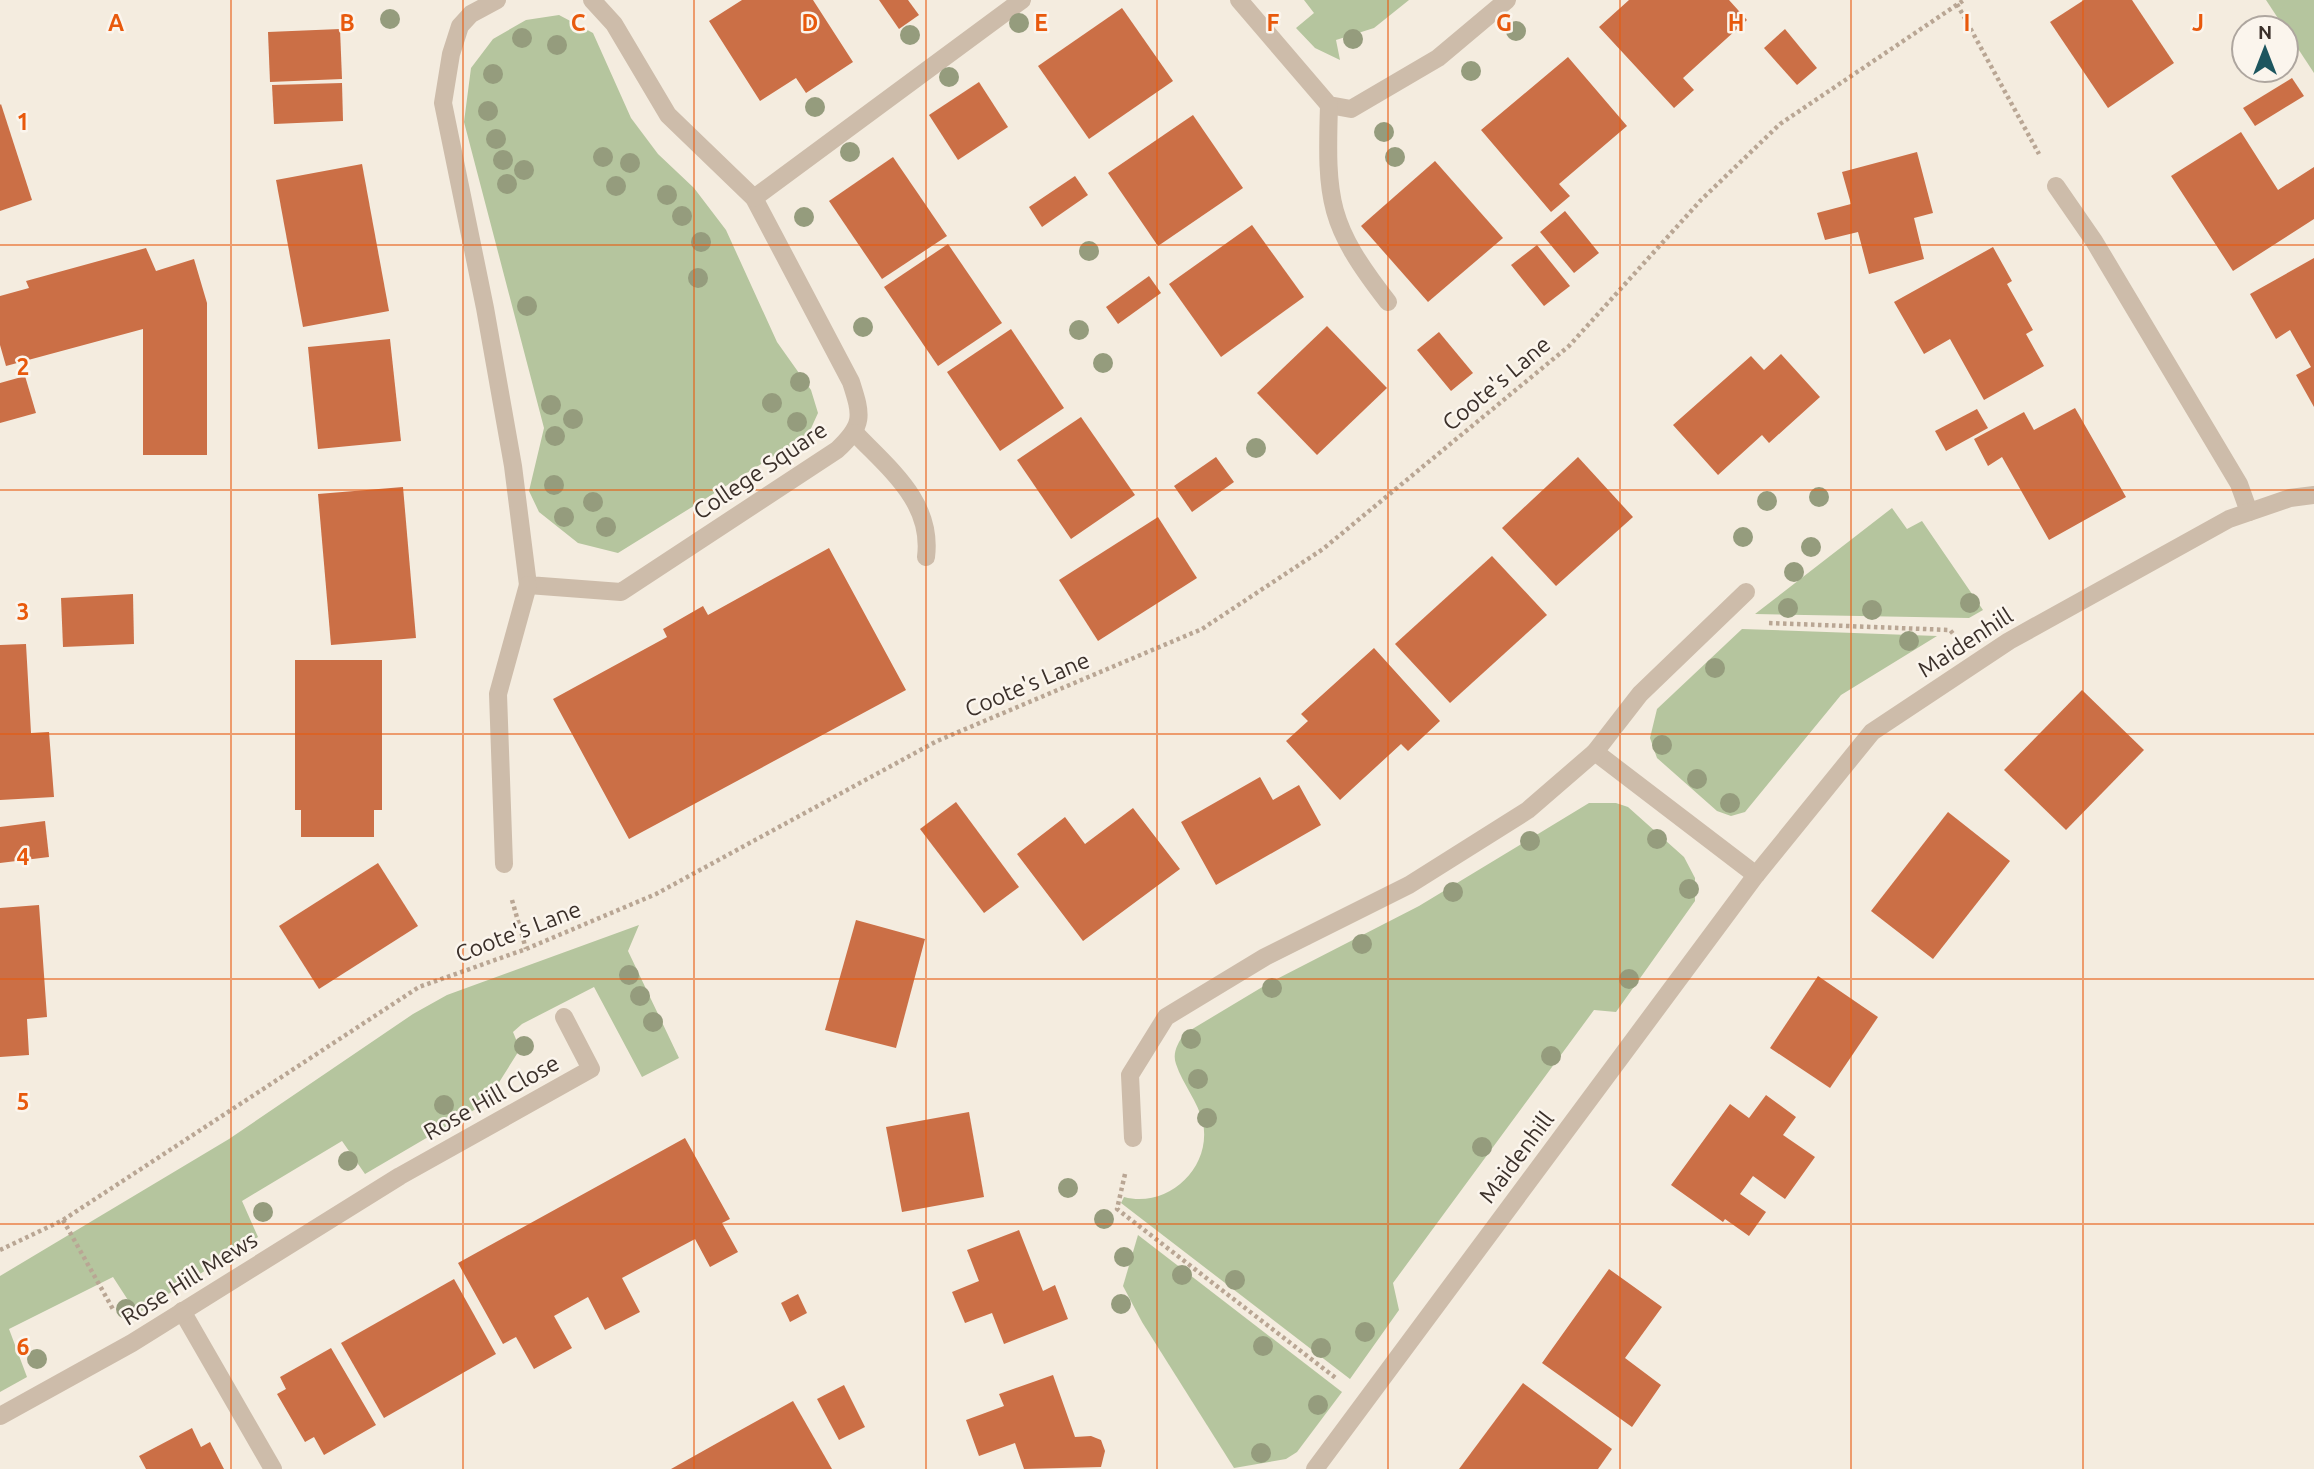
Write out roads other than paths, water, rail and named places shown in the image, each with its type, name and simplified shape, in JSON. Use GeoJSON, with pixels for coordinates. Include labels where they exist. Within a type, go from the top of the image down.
{"type":"FeatureCollection","features":[{"type":"Feature","properties":{"kind":"street"},"geometry":{"type":"LineString","coordinates":[[497,0],[471,14],[460,26],[451,54],[443,103],[485,308],[513,466],[528,585],[498,694],[504,864]]}},
{"type":"Feature","properties":{"kind":"street","name":"College Square"},"geometry":{"type":"LineString","coordinates":[[528,585],[621,592],[837,450],[855,433],[859,408],[851,382],[754,198],[668,115],[614,24],[592,0]]}},
{"type":"Feature","properties":{"kind":"street"},"geometry":{"type":"LineString","coordinates":[[754,198],[1022,0]]}},
{"type":"Feature","properties":{"kind":"street"},"geometry":{"type":"LineString","coordinates":[[1239,0],[1329,105],[1351,109],[1428,64],[1507,0]]}},
{"type":"Feature","properties":{"kind":"street"},"geometry":{"type":"LineString","coordinates":[[1329,105],[1327,176],[1336,220],[1362,269],[1388,302]]}},
{"type":"Feature","properties":{"kind":"street"},"geometry":{"type":"LineString","coordinates":[[2056,186],[2094,241],[2239,484],[2249,512]]}},
{"type":"Feature","properties":{"kind":"street"},"geometry":{"type":"LineString","coordinates":[[855,433],[909,490],[923,515],[928,542],[926,556]]}},
{"type":"Feature","properties":{"kind":"street","name":"Maidenhill"},"geometry":{"type":"LineString","coordinates":[[1315,1469],[1756,875],[1872,732],[2009,641],[2229,519],[2290,498],[2314,495]]}},
{"type":"Feature","properties":{"kind":"street"},"geometry":{"type":"LineString","coordinates":[[1133,1138],[1130,1075],[1166,1017],[1265,957],[1409,884],[1528,810],[1595,752],[1640,694],[1746,592]]}},
{"type":"Feature","properties":{"kind":"street"},"geometry":{"type":"LineString","coordinates":[[1595,752],[1756,875]]}},
{"type":"Feature","properties":{"kind":"street","name":"Rose Hill Close"},"geometry":{"type":"LineString","coordinates":[[400,1175],[592,1069],[564,1017]]}},
{"type":"Feature","properties":{"kind":"street","name":"Rose Hill Mews"},"geometry":{"type":"LineString","coordinates":[[0,1416],[132,1343],[400,1175]]}},
{"type":"Feature","properties":{"kind":"street"},"geometry":{"type":"LineString","coordinates":[[181,1311],[273,1469]]}}]}
